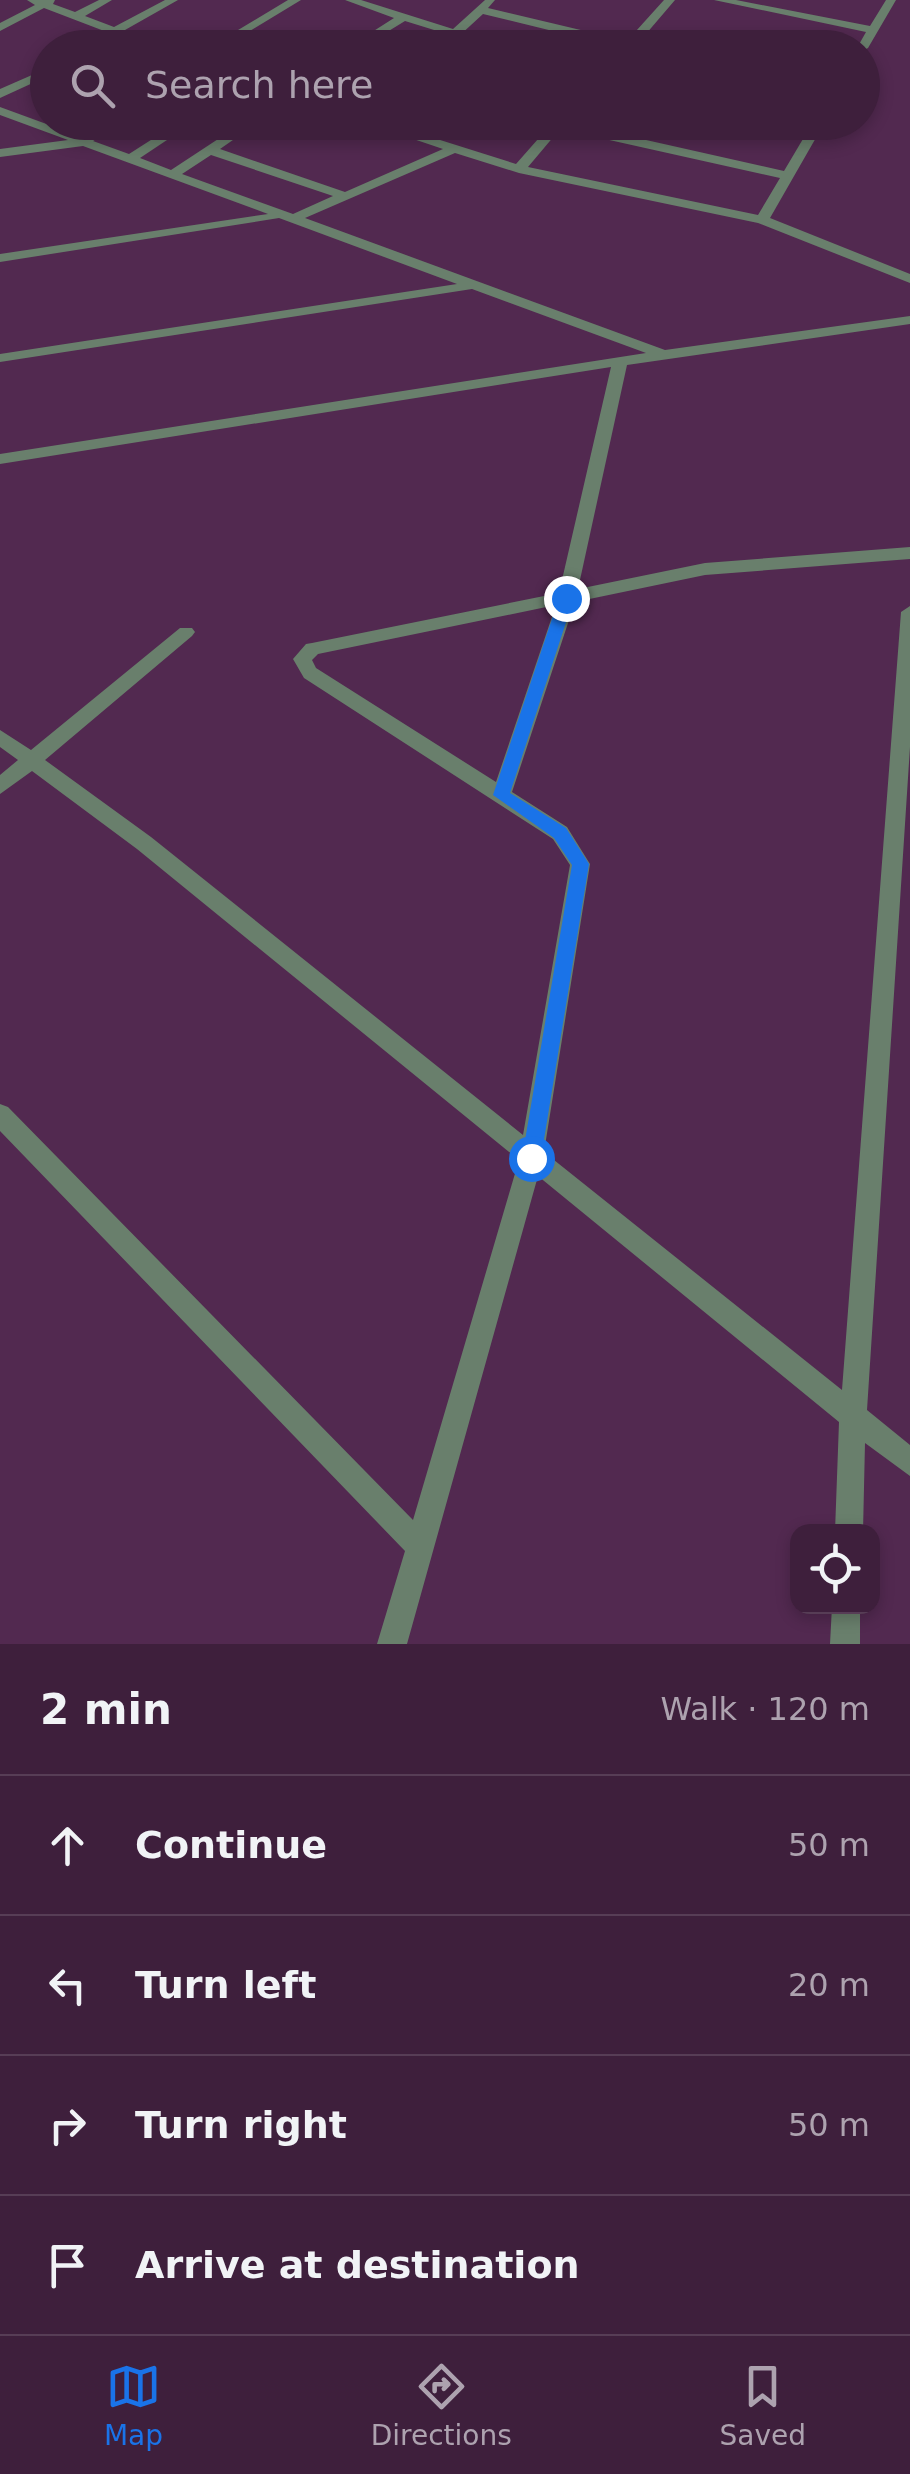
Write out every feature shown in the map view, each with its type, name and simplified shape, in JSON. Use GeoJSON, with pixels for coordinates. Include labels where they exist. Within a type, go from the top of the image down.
{"type":"FeatureCollection","features":[{"type":"Feature","properties":{"kind":"street"},"geometry":{"type":"LineString","coordinates":[[76,16],[107,0]]}},
{"type":"Feature","properties":{"kind":"street"},"geometry":{"type":"LineString","coordinates":[[121,30],[173,0]]}},
{"type":"Feature","properties":{"kind":"street"},"geometry":{"type":"LineString","coordinates":[[244,30],[296,0]]}},
{"type":"Feature","properties":{"kind":"street"},"geometry":{"type":"LineString","coordinates":[[459,30],[492,0]]}},
{"type":"Feature","properties":{"kind":"street"},"geometry":{"type":"LineString","coordinates":[[641,30],[666,0]]}},
{"type":"Feature","properties":{"kind":"street"},"geometry":{"type":"LineString","coordinates":[[720,0],[873,30],[889,2],[870,0]]}},
{"type":"Feature","properties":{"kind":"street"},"geometry":{"type":"LineString","coordinates":[[0,28],[42,1],[113,30]]}},
{"type":"Feature","properties":{"kind":"street"},"geometry":{"type":"LineString","coordinates":[[359,1],[446,30]]}},
{"type":"Feature","properties":{"kind":"street"},"geometry":{"type":"LineString","coordinates":[[481,10],[563,30]]}},
{"type":"Feature","properties":{"kind":"street"},"geometry":{"type":"LineString","coordinates":[[382,30],[404,17]]}},
{"type":"Feature","properties":{"kind":"street"},"geometry":{"type":"LineString","coordinates":[[0,94],[30,79]]}},
{"type":"Feature","properties":{"kind":"street"},"geometry":{"type":"LineString","coordinates":[[0,111],[30,122]]}},
{"type":"Feature","properties":{"kind":"street"},"geometry":{"type":"LineString","coordinates":[[77,140],[661,354]]}},
{"type":"Feature","properties":{"kind":"street"},"geometry":{"type":"LineString","coordinates":[[0,152],[86,140]]}},
{"type":"Feature","properties":{"kind":"street"},"geometry":{"type":"LineString","coordinates":[[128,160],[160,140]]}},
{"type":"Feature","properties":{"kind":"street"},"geometry":{"type":"LineString","coordinates":[[170,176],[225,140]]}},
{"type":"Feature","properties":{"kind":"street"},"geometry":{"type":"LineString","coordinates":[[426,140],[519,169],[762,220],[910,279]]}},
{"type":"Feature","properties":{"kind":"street"},"geometry":{"type":"LineString","coordinates":[[519,169],[544,140]]}},
{"type":"Feature","properties":{"kind":"street"},"geometry":{"type":"LineString","coordinates":[[629,140],[788,176]]}},
{"type":"Feature","properties":{"kind":"street"},"geometry":{"type":"LineString","coordinates":[[762,220],[808,140]]}},
{"type":"Feature","properties":{"kind":"street"},"geometry":{"type":"LineString","coordinates":[[0,258],[285,218],[454,149]]}},
{"type":"Feature","properties":{"kind":"street"},"geometry":{"type":"LineString","coordinates":[[210,150],[345,196]]}},
{"type":"Feature","properties":{"kind":"street"},"geometry":{"type":"LineString","coordinates":[[0,358],[472,286]]}},
{"type":"Feature","properties":{"kind":"street"},"geometry":{"type":"LineString","coordinates":[[0,459],[620,360],[910,320]]}},
{"type":"Feature","properties":{"kind":"street"},"geometry":{"type":"LineString","coordinates":[[501,795],[566,598],[620,360]]}},
{"type":"Feature","properties":{"kind":"street"},"geometry":{"type":"LineString","coordinates":[[392,1644],[531,1158],[580,864],[560,833],[310,673],[302,659],[312,650],[705,569],[910,553]]}},
{"type":"Feature","properties":{"kind":"street"},"geometry":{"type":"LineString","coordinates":[[849,1524],[853,1416],[910,612]]}},
{"type":"Feature","properties":{"kind":"street"},"geometry":{"type":"LineString","coordinates":[[0,786],[186,632]]}},
{"type":"Feature","properties":{"kind":"street"},"geometry":{"type":"LineString","coordinates":[[0,738],[144,844],[910,1462]]}},
{"type":"Feature","properties":{"kind":"street"},"geometry":{"type":"LineString","coordinates":[[0,1115],[420,1547]]}},
{"type":"Feature","properties":{"kind":"street"},"geometry":{"type":"LineString","coordinates":[[845,1644],[846,1614]]}},
{"type":"Feature","properties":{"kind":"route"},"geometry":{"type":"LineString","coordinates":[[531,1158],[580,864],[574,849],[560,833],[501,795],[566,598]]}}]}
